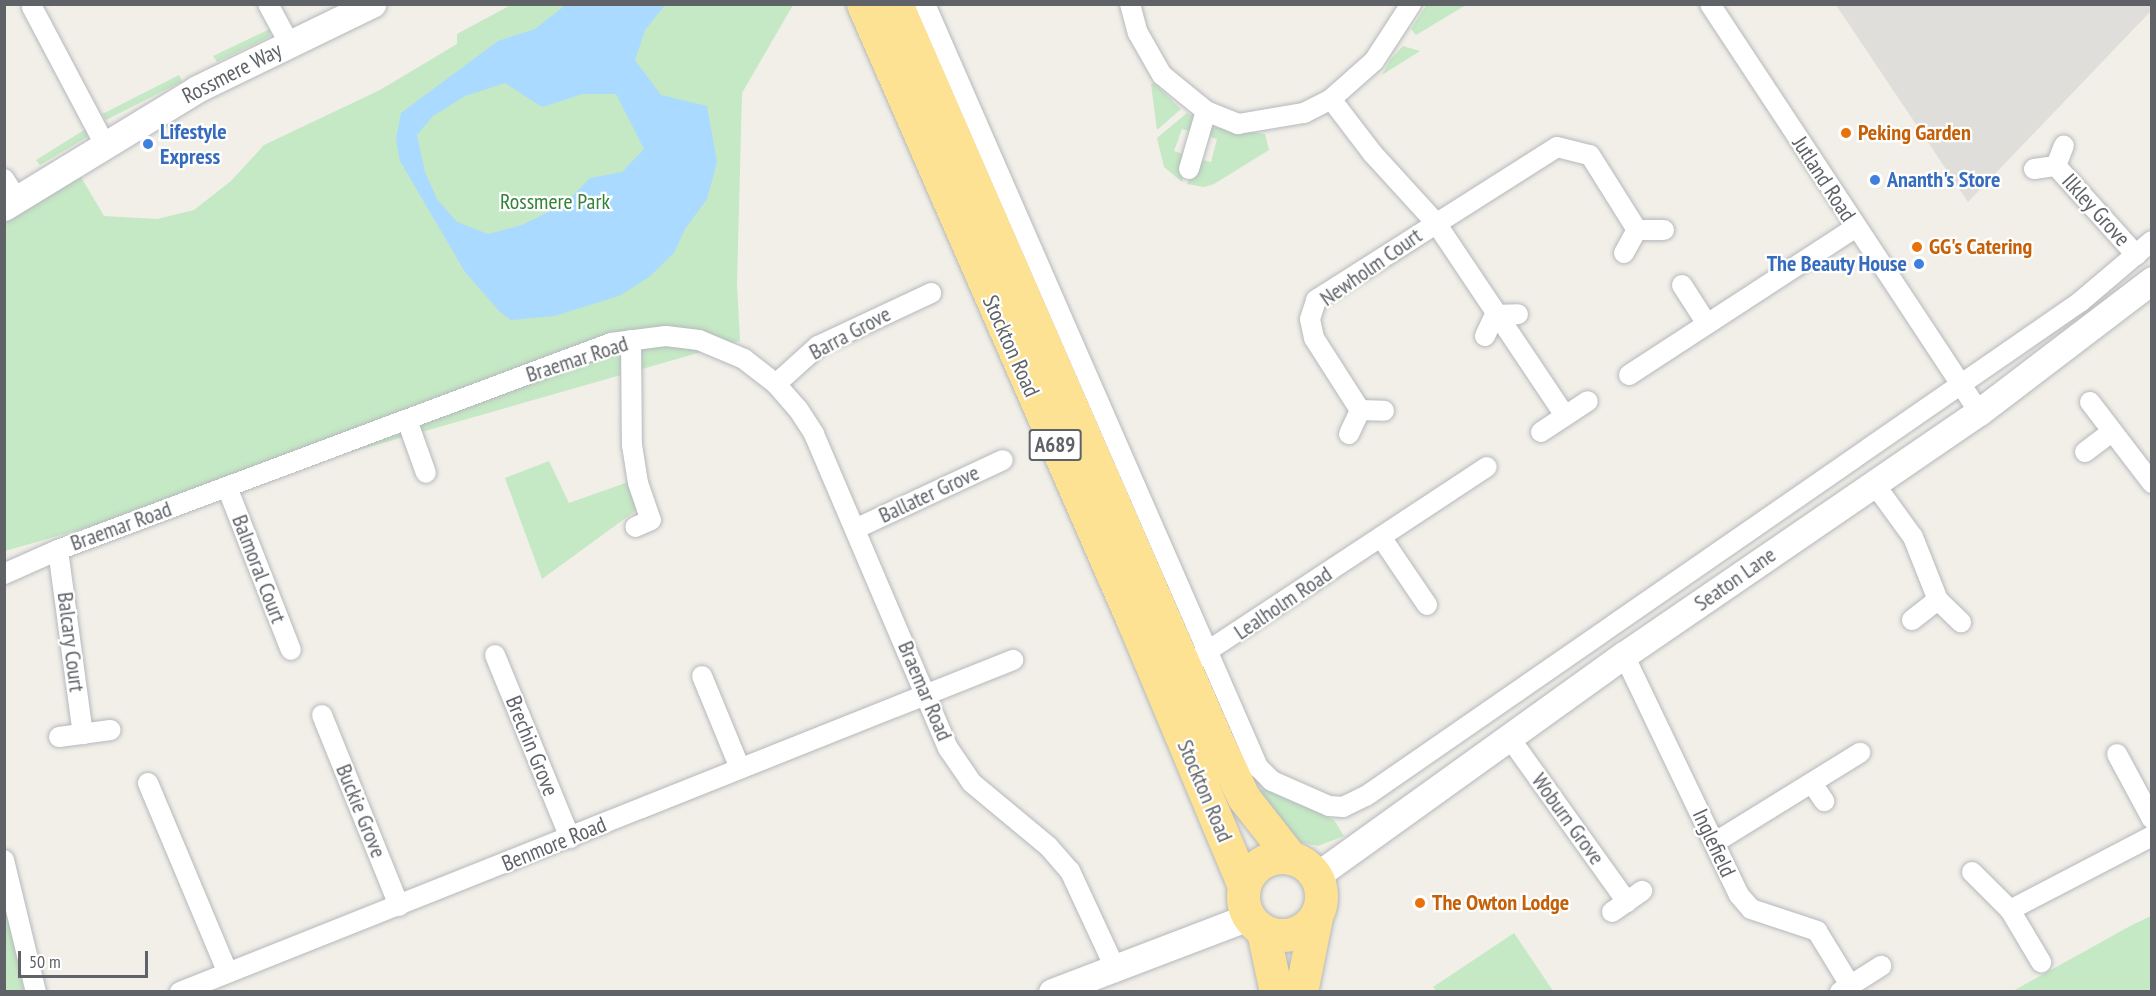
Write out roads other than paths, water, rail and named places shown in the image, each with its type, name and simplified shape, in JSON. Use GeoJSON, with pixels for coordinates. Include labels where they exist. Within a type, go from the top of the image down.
{"type":"FeatureCollection","features":[{"type":"Feature","properties":{"kind":"highway","name":"Stockton Road"},"geometry":{"type":"LineString","coordinates":[[863,4],[1134,623],[1252,911],[1276,992]]}},
{"type":"Feature","properties":{"kind":"highway","name":"Stockton Road"},"geometry":{"type":"LineString","coordinates":[[896,4],[1196,658],[1244,798],[1304,867]]}},
{"type":"Feature","properties":{"kind":"highway"},"geometry":{"type":"LineString","coordinates":[[1301,992],[1316,917],[1322,903],[1304,867],[1262,862],[1252,911],[1279,936],[1300,932],[1316,917]]}},
{"type":"Feature","properties":{"kind":"main road","name":"Rossmere Way"},"geometry":{"type":"LineString","coordinates":[[9,195],[289,43],[372,4]]}},
{"type":"Feature","properties":{"kind":"main road","name":"Seaton Lane"},"geometry":{"type":"LineString","coordinates":[[1304,867],[1509,737],[1873,482],[1979,412],[2151,280]]}},
{"type":"Feature","properties":{"kind":"main road"},"geometry":{"type":"LineString","coordinates":[[1052,992],[1252,911]]}},
{"type":"Feature","properties":{"kind":"street"},"geometry":{"type":"LineString","coordinates":[[268,4],[289,43]]}},
{"type":"Feature","properties":{"kind":"street","name":"Stockton Road"},"geometry":{"type":"LineString","coordinates":[[926,4],[1196,658],[1258,767],[1272,781],[1329,806]]}},
{"type":"Feature","properties":{"kind":"street"},"geometry":{"type":"LineString","coordinates":[[1130,4],[1138,33],[1162,75],[1206,111],[1238,124],[1268,122],[1304,113],[1330,99],[1374,61],[1410,4]]}},
{"type":"Feature","properties":{"kind":"street","name":"Jutland Road"},"geometry":{"type":"LineString","coordinates":[[1710,4],[1979,412]]}},
{"type":"Feature","properties":{"kind":"street"},"geometry":{"type":"LineString","coordinates":[[32,7],[104,143]]}},
{"type":"Feature","properties":{"kind":"street","name":"Newholm Court"},"geometry":{"type":"LineString","coordinates":[[1330,99],[1373,154],[1436,223],[1564,416]]}},
{"type":"Feature","properties":{"kind":"street"},"geometry":{"type":"LineString","coordinates":[[1189,169],[1206,111]]}},
{"type":"Feature","properties":{"kind":"street","name":"Ilkley Grove"},"geometry":{"type":"LineString","coordinates":[[2056,165],[2064,145]]}},
{"type":"Feature","properties":{"kind":"street","name":"Newholm Court"},"geometry":{"type":"LineString","coordinates":[[1360,410],[1314,338],[1310,319],[1316,300],[1557,147],[1590,155],[1637,230]]}},
{"type":"Feature","properties":{"kind":"street","name":"Ilkley Grove"},"geometry":{"type":"LineString","coordinates":[[2034,170],[2056,165]]}},
{"type":"Feature","properties":{"kind":"street","name":"Ilkley Grove"},"geometry":{"type":"LineString","coordinates":[[2056,165],[2136,255]]}},
{"type":"Feature","properties":{"kind":"street"},"geometry":{"type":"LineString","coordinates":[[1629,375],[1856,227]]}},
{"type":"Feature","properties":{"kind":"street"},"geometry":{"type":"LineString","coordinates":[[1624,254],[1637,230],[1664,230]]}},
{"type":"Feature","properties":{"kind":"street","name":"Seaton Lane"},"geometry":{"type":"LineString","coordinates":[[1329,806],[1343,807],[1366,796],[2080,302],[2151,241]]}},
{"type":"Feature","properties":{"kind":"street"},"geometry":{"type":"LineString","coordinates":[[1682,285],[1707,324]]}},
{"type":"Feature","properties":{"kind":"street","name":"Barra Grove"},"geometry":{"type":"LineString","coordinates":[[776,384],[818,346],[931,293]]}},
{"type":"Feature","properties":{"kind":"street"},"geometry":{"type":"LineString","coordinates":[[1485,336],[1496,315],[1518,314]]}},
{"type":"Feature","properties":{"kind":"street","name":"Braemar Road"},"geometry":{"type":"LineString","coordinates":[[4,574],[58,550],[612,343],[666,336],[699,340],[744,359],[776,384],[814,434],[948,748],[972,783],[1048,846],[1070,871],[1115,968]]}},
{"type":"Feature","properties":{"kind":"street"},"geometry":{"type":"LineString","coordinates":[[631,340],[632,445],[638,483],[650,521]]}},
{"type":"Feature","properties":{"kind":"street"},"geometry":{"type":"LineString","coordinates":[[1541,432],[1588,401]]}},
{"type":"Feature","properties":{"kind":"street"},"geometry":{"type":"LineString","coordinates":[[2090,402],[2151,483]]}},
{"type":"Feature","properties":{"kind":"street"},"geometry":{"type":"LineString","coordinates":[[1349,434],[1360,410],[1384,411]]}},
{"type":"Feature","properties":{"kind":"street"},"geometry":{"type":"LineString","coordinates":[[407,420],[426,473]]}},
{"type":"Feature","properties":{"kind":"street"},"geometry":{"type":"LineString","coordinates":[[2085,452],[2112,432]]}},
{"type":"Feature","properties":{"kind":"street","name":"Ballater Grove"},"geometry":{"type":"LineString","coordinates":[[855,529],[1004,460]]}},
{"type":"Feature","properties":{"kind":"street","name":"Lealholm Road"},"geometry":{"type":"LineString","coordinates":[[1196,658],[1487,467]]}},
{"type":"Feature","properties":{"kind":"street"},"geometry":{"type":"LineString","coordinates":[[1873,482],[1912,537],[1938,600],[1961,622]]}},
{"type":"Feature","properties":{"kind":"street","name":"Balmoral Court"},"geometry":{"type":"LineString","coordinates":[[227,487],[291,650]]}},
{"type":"Feature","properties":{"kind":"street"},"geometry":{"type":"LineString","coordinates":[[1381,537],[1427,605]]}},
{"type":"Feature","properties":{"kind":"street","name":"Balcary Court"},"geometry":{"type":"LineString","coordinates":[[58,550],[82,734]]}},
{"type":"Feature","properties":{"kind":"street"},"geometry":{"type":"LineString","coordinates":[[1912,620],[1938,600]]}},
{"type":"Feature","properties":{"kind":"street","name":"Brechin Grove"},"geometry":{"type":"LineString","coordinates":[[495,655],[570,838]]}},
{"type":"Feature","properties":{"kind":"street","name":"Inglefield"},"geometry":{"type":"LineString","coordinates":[[1624,655],[1739,895],[1751,909],[1817,931],[1845,988],[1881,966]]}},
{"type":"Feature","properties":{"kind":"street","name":"Benmore Road"},"geometry":{"type":"LineString","coordinates":[[180,992],[1013,660]]}},
{"type":"Feature","properties":{"kind":"street"},"geometry":{"type":"LineString","coordinates":[[702,676],[740,768]]}},
{"type":"Feature","properties":{"kind":"street","name":"Buckie Grove"},"geometry":{"type":"LineString","coordinates":[[322,716],[399,906]]}},
{"type":"Feature","properties":{"kind":"street"},"geometry":{"type":"LineString","coordinates":[[59,738],[111,730]]}},
{"type":"Feature","properties":{"kind":"street","name":"Woburn Grove"},"geometry":{"type":"LineString","coordinates":[[1509,737],[1627,902]]}},
{"type":"Feature","properties":{"kind":"street"},"geometry":{"type":"LineString","coordinates":[[1714,843],[1860,753]]}},
{"type":"Feature","properties":{"kind":"street"},"geometry":{"type":"LineString","coordinates":[[2117,754],[2151,819]]}},
{"type":"Feature","properties":{"kind":"street"},"geometry":{"type":"LineString","coordinates":[[148,783],[228,973]]}},
{"type":"Feature","properties":{"kind":"street"},"geometry":{"type":"LineString","coordinates":[[1812,783],[1824,801]]}},
{"type":"Feature","properties":{"kind":"street"},"geometry":{"type":"LineString","coordinates":[[2010,910],[2151,836]]}},
{"type":"Feature","properties":{"kind":"street"},"geometry":{"type":"LineString","coordinates":[[4,860],[36,992]]}},
{"type":"Feature","properties":{"kind":"street"},"geometry":{"type":"LineString","coordinates":[[1972,872],[2010,910],[2041,962]]}},
{"type":"Feature","properties":{"kind":"water"},"geometry":{"type":"Polygon","coordinates":[[[567,4],[665,5],[645,30],[635,60],[661,95],[707,106],[717,162],[707,199],[685,229],[674,253],[649,277],[619,296],[554,316],[511,320],[500,312],[465,272],[400,161],[396,139],[401,113],[498,41],[535,29],[567,4]],[[505,83],[465,96],[433,116],[417,135],[425,172],[437,199],[457,222],[488,234],[522,225],[565,204],[590,178],[622,172],[644,149],[616,94],[583,94],[542,107],[505,83]]]}},
{"type":"Feature","properties":{"kind":"place","name":"Peking Garden"},"geometry":{"type":"Point","coordinates":[1846,133]}},
{"type":"Feature","properties":{"kind":"place","name":"Lifestyle Express"},"geometry":{"type":"Point","coordinates":[148,144]}},
{"type":"Feature","properties":{"kind":"place","name":"Ananth's Store"},"geometry":{"type":"Point","coordinates":[1875,180]}},
{"type":"Feature","properties":{"kind":"place","name":"GG's Catering"},"geometry":{"type":"Point","coordinates":[1917,247]}},
{"type":"Feature","properties":{"kind":"place","name":"The Beauty House"},"geometry":{"type":"Point","coordinates":[1919,264]}},
{"type":"Feature","properties":{"kind":"place","name":"The Owton Lodge"},"geometry":{"type":"Point","coordinates":[1420,903]}},
{"type":"Feature","properties":{"kind":"park label","name":"Rossmere Park"},"geometry":{"type":"Point","coordinates":[555,202]}}]}
